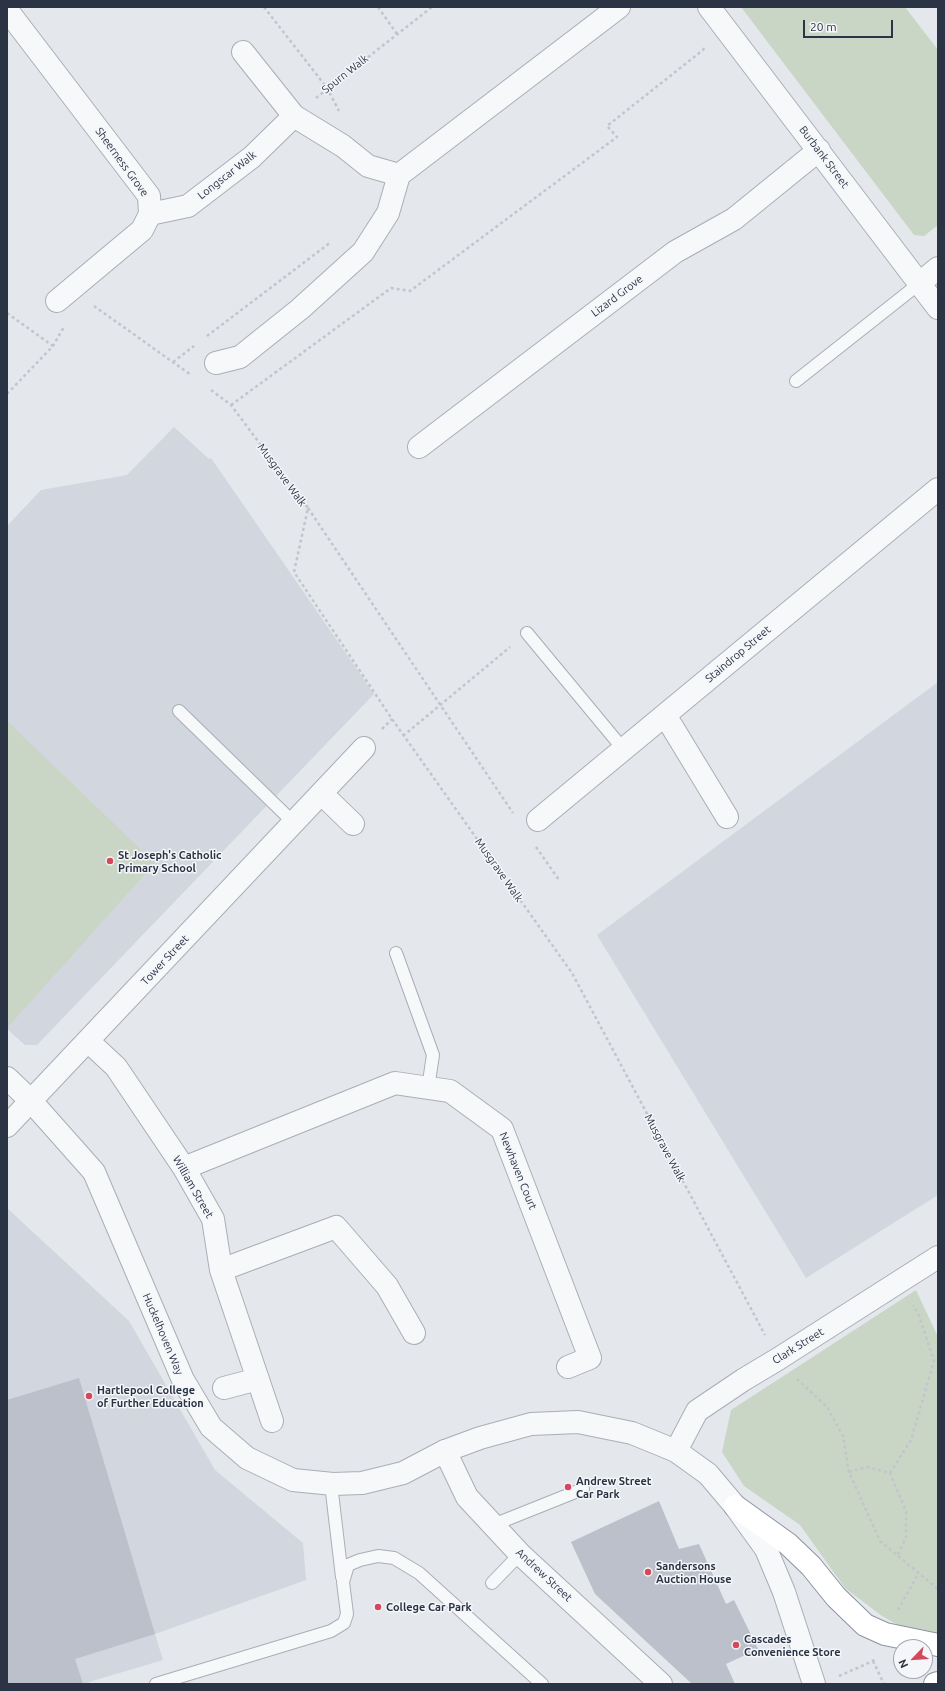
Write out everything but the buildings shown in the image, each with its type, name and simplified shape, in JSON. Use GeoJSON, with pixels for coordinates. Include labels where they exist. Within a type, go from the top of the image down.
{"type":"FeatureCollection","features":[{"type":"Feature","properties":{"kind":"highway"},"geometry":{"type":"LineString","coordinates":[[735,1506],[788,1544],[811,1566],[836,1597],[865,1624],[885,1634],[938,1645]]}},
{"type":"Feature","properties":{"kind":"highway"},"geometry":{"type":"LineString","coordinates":[[934,1684],[938,1683]]}},
{"type":"Feature","properties":{"kind":"street"},"geometry":{"type":"LineString","coordinates":[[216,363],[240,357],[300,309],[363,252],[388,213],[399,175],[619,7]]}},
{"type":"Feature","properties":{"kind":"street","name":"Burbank Street"},"geometry":{"type":"LineString","coordinates":[[709,7],[938,308]]}},
{"type":"Feature","properties":{"kind":"street","name":"Sheerness Grove"},"geometry":{"type":"LineString","coordinates":[[7,10],[149,196],[150,214]]}},
{"type":"Feature","properties":{"kind":"street"},"geometry":{"type":"LineString","coordinates":[[243,52],[294,116],[344,146],[368,166],[399,175]]}},
{"type":"Feature","properties":{"kind":"street","name":"Longscar Walk"},"geometry":{"type":"LineString","coordinates":[[150,214],[188,206],[252,157],[294,116]]}},
{"type":"Feature","properties":{"kind":"street","name":"Lizard Grove"},"geometry":{"type":"LineString","coordinates":[[419,447],[675,252],[734,219],[819,150]]}},
{"type":"Feature","properties":{"kind":"street"},"geometry":{"type":"LineString","coordinates":[[64,295],[142,230],[150,214]]}},
{"type":"Feature","properties":{"kind":"street"},"geometry":{"type":"LineString","coordinates":[[920,283],[938,268]]}},
{"type":"Feature","properties":{"kind":"street","name":"Staindrop Street"},"geometry":{"type":"LineString","coordinates":[[528,820],[624,750],[938,489]]}},
{"type":"Feature","properties":{"kind":"street"},"geometry":{"type":"LineString","coordinates":[[666,715],[727,817]]}},
{"type":"Feature","properties":{"kind":"street","name":"Tower Street"},"geometry":{"type":"LineString","coordinates":[[7,1126],[364,748]]}},
{"type":"Feature","properties":{"kind":"street"},"geometry":{"type":"LineString","coordinates":[[322,794],[353,824]]}},
{"type":"Feature","properties":{"kind":"street","name":"William Street"},"geometry":{"type":"LineString","coordinates":[[88,1041],[116,1068],[184,1168],[213,1219],[221,1270],[272,1421]]}},
{"type":"Feature","properties":{"kind":"street","name":"Huckelhoven Way"},"geometry":{"type":"LineString","coordinates":[[7,1078],[31,1101],[94,1172],[183,1380],[211,1427],[247,1458],[293,1480],[331,1484],[362,1483],[403,1473],[446,1451],[480,1438],[531,1424],[578,1422],[632,1433],[676,1451],[708,1474],[735,1506],[766,1549],[784,1592],[814,1684]]}},
{"type":"Feature","properties":{"kind":"street","name":"Newhaven Court"},"geometry":{"type":"LineString","coordinates":[[184,1168],[395,1083],[450,1091],[502,1129],[590,1358],[568,1367]]}},
{"type":"Feature","properties":{"kind":"street"},"geometry":{"type":"LineString","coordinates":[[221,1270],[336,1227],[387,1286],[414,1333]]}},
{"type":"Feature","properties":{"kind":"street","name":"Clark Street"},"geometry":{"type":"LineString","coordinates":[[676,1451],[697,1411],[743,1380],[938,1257]]}},
{"type":"Feature","properties":{"kind":"street"},"geometry":{"type":"LineString","coordinates":[[224,1388],[258,1379]]}},
{"type":"Feature","properties":{"kind":"street","name":"Andrew Street"},"geometry":{"type":"LineString","coordinates":[[446,1451],[468,1497],[493,1525],[520,1554],[653,1682]]}},
{"type":"Feature","properties":{"kind":"lane"},"geometry":{"type":"LineString","coordinates":[[796,381],[920,283]]}},
{"type":"Feature","properties":{"kind":"lane"},"geometry":{"type":"LineString","coordinates":[[527,632],[624,750]]}},
{"type":"Feature","properties":{"kind":"lane"},"geometry":{"type":"LineString","coordinates":[[180,711],[294,823]]}},
{"type":"Feature","properties":{"kind":"lane"},"geometry":{"type":"LineString","coordinates":[[396,953],[433,1055],[428,1088]]}},
{"type":"Feature","properties":{"kind":"lane"},"geometry":{"type":"LineString","coordinates":[[156,1684],[331,1631],[344,1623],[347,1614],[331,1484]]}},
{"type":"Feature","properties":{"kind":"lane"},"geometry":{"type":"LineString","coordinates":[[493,1525],[583,1490]]}},
{"type":"Feature","properties":{"kind":"lane"},"geometry":{"type":"LineString","coordinates":[[492,1583],[520,1554]]}},
{"type":"Feature","properties":{"kind":"lane"},"geometry":{"type":"LineString","coordinates":[[343,1582],[348,1565],[360,1560],[378,1556],[394,1558],[419,1573],[542,1684]]}},
{"type":"Feature","properties":{"kind":"path"},"geometry":{"type":"LineString","coordinates":[[264,7],[327,88],[341,114]]}},
{"type":"Feature","properties":{"kind":"path"},"geometry":{"type":"LineString","coordinates":[[378,7],[397,34]]}},
{"type":"Feature","properties":{"kind":"path","name":"Spurn Walk"},"geometry":{"type":"LineString","coordinates":[[294,116],[327,88],[432,7]]}},
{"type":"Feature","properties":{"kind":"path","name":"Musgrave Walk"},"geometry":{"type":"LineString","coordinates":[[725,28],[708,41],[703,50],[607,126],[617,137],[410,291],[391,288],[231,405],[308,508],[294,572],[404,736],[572,973],[766,1338]]}},
{"type":"Feature","properties":{"kind":"path"},"geometry":{"type":"LineString","coordinates":[[204,338],[335,239]]}},
{"type":"Feature","properties":{"kind":"path"},"geometry":{"type":"LineString","coordinates":[[64,295],[173,362],[198,343]]}},
{"type":"Feature","properties":{"kind":"path"},"geometry":{"type":"LineString","coordinates":[[7,313],[54,346],[7,394]]}},
{"type":"Feature","properties":{"kind":"path"},"geometry":{"type":"LineString","coordinates":[[308,508],[441,704],[528,820]]}},
{"type":"Feature","properties":{"kind":"path"},"geometry":{"type":"LineString","coordinates":[[404,736],[527,632]]}},
{"type":"Feature","properties":{"kind":"path"},"geometry":{"type":"LineString","coordinates":[[534,844],[559,880]]}},
{"type":"Feature","properties":{"kind":"path"},"geometry":{"type":"LineString","coordinates":[[890,1473],[911,1440],[934,1361],[919,1316],[912,1303]]}},
{"type":"Feature","properties":{"kind":"path"},"geometry":{"type":"LineString","coordinates":[[794,1376],[827,1407],[843,1436],[849,1472],[880,1541],[938,1589]]}},
{"type":"Feature","properties":{"kind":"path"},"geometry":{"type":"LineString","coordinates":[[849,1472],[867,1467],[890,1473]]}},
{"type":"Feature","properties":{"kind":"path"},"geometry":{"type":"LineString","coordinates":[[890,1473],[906,1511],[906,1538],[897,1556]]}},
{"type":"Feature","properties":{"kind":"path"},"geometry":{"type":"LineString","coordinates":[[885,1634],[918,1574]]}},
{"type":"Feature","properties":{"kind":"path"},"geometry":{"type":"LineString","coordinates":[[857,1669],[873,1661],[884,1684]]}},
{"type":"Feature","properties":{"kind":"shaded area","name":"St Joseph's Catholic Primary School"},"geometry":{"type":"Polygon","coordinates":[[[174,427],[209,459],[211,458],[374,694],[37,1045],[25,1045],[7,1029],[7,526],[41,490],[127,475],[174,427]]]}},
{"type":"Feature","properties":{"kind":"shaded area"},"geometry":{"type":"Polygon","coordinates":[[[938,682],[938,1195],[806,1278],[597,935],[938,682]]]}},
{"type":"Feature","properties":{"kind":"shaded area","name":"Hartlepool College of Further Education"},"geometry":{"type":"Polygon","coordinates":[[[7,1208],[129,1321],[215,1470],[303,1543],[306,1580],[155,1634],[163,1660],[89,1682],[89,1684],[7,1684],[7,1208]]]}},
{"type":"Feature","properties":{"kind":"green space"},"geometry":{"type":"Polygon","coordinates":[[[741,7],[905,7],[938,50],[938,225],[924,236],[914,235],[741,7]]]}},
{"type":"Feature","properties":{"kind":"green space"},"geometry":{"type":"Polygon","coordinates":[[[7,721],[155,863],[7,1028],[7,721]]]}},
{"type":"Feature","properties":{"kind":"green space"},"geometry":{"type":"Polygon","coordinates":[[[916,1290],[938,1337],[938,1638],[921,1638],[882,1616],[845,1588],[800,1525],[744,1486],[722,1452],[731,1410],[916,1290]]]}},
{"type":"Feature","properties":{"kind":"place","name":"St Joseph's Catholic Primary School"},"geometry":{"type":"Point","coordinates":[110,861]}},
{"type":"Feature","properties":{"kind":"place","name":"Hartlepool College of Further Education"},"geometry":{"type":"Point","coordinates":[89,1396]}},
{"type":"Feature","properties":{"kind":"place","name":"Andrew Street Car Park"},"geometry":{"type":"Point","coordinates":[568,1487]}},
{"type":"Feature","properties":{"kind":"place","name":"Sandersons Auction House"},"geometry":{"type":"Point","coordinates":[648,1572]}},
{"type":"Feature","properties":{"kind":"place","name":"College Car Park"},"geometry":{"type":"Point","coordinates":[378,1607]}},
{"type":"Feature","properties":{"kind":"place","name":"Cascades Convenience Store"},"geometry":{"type":"Point","coordinates":[736,1645]}}]}
